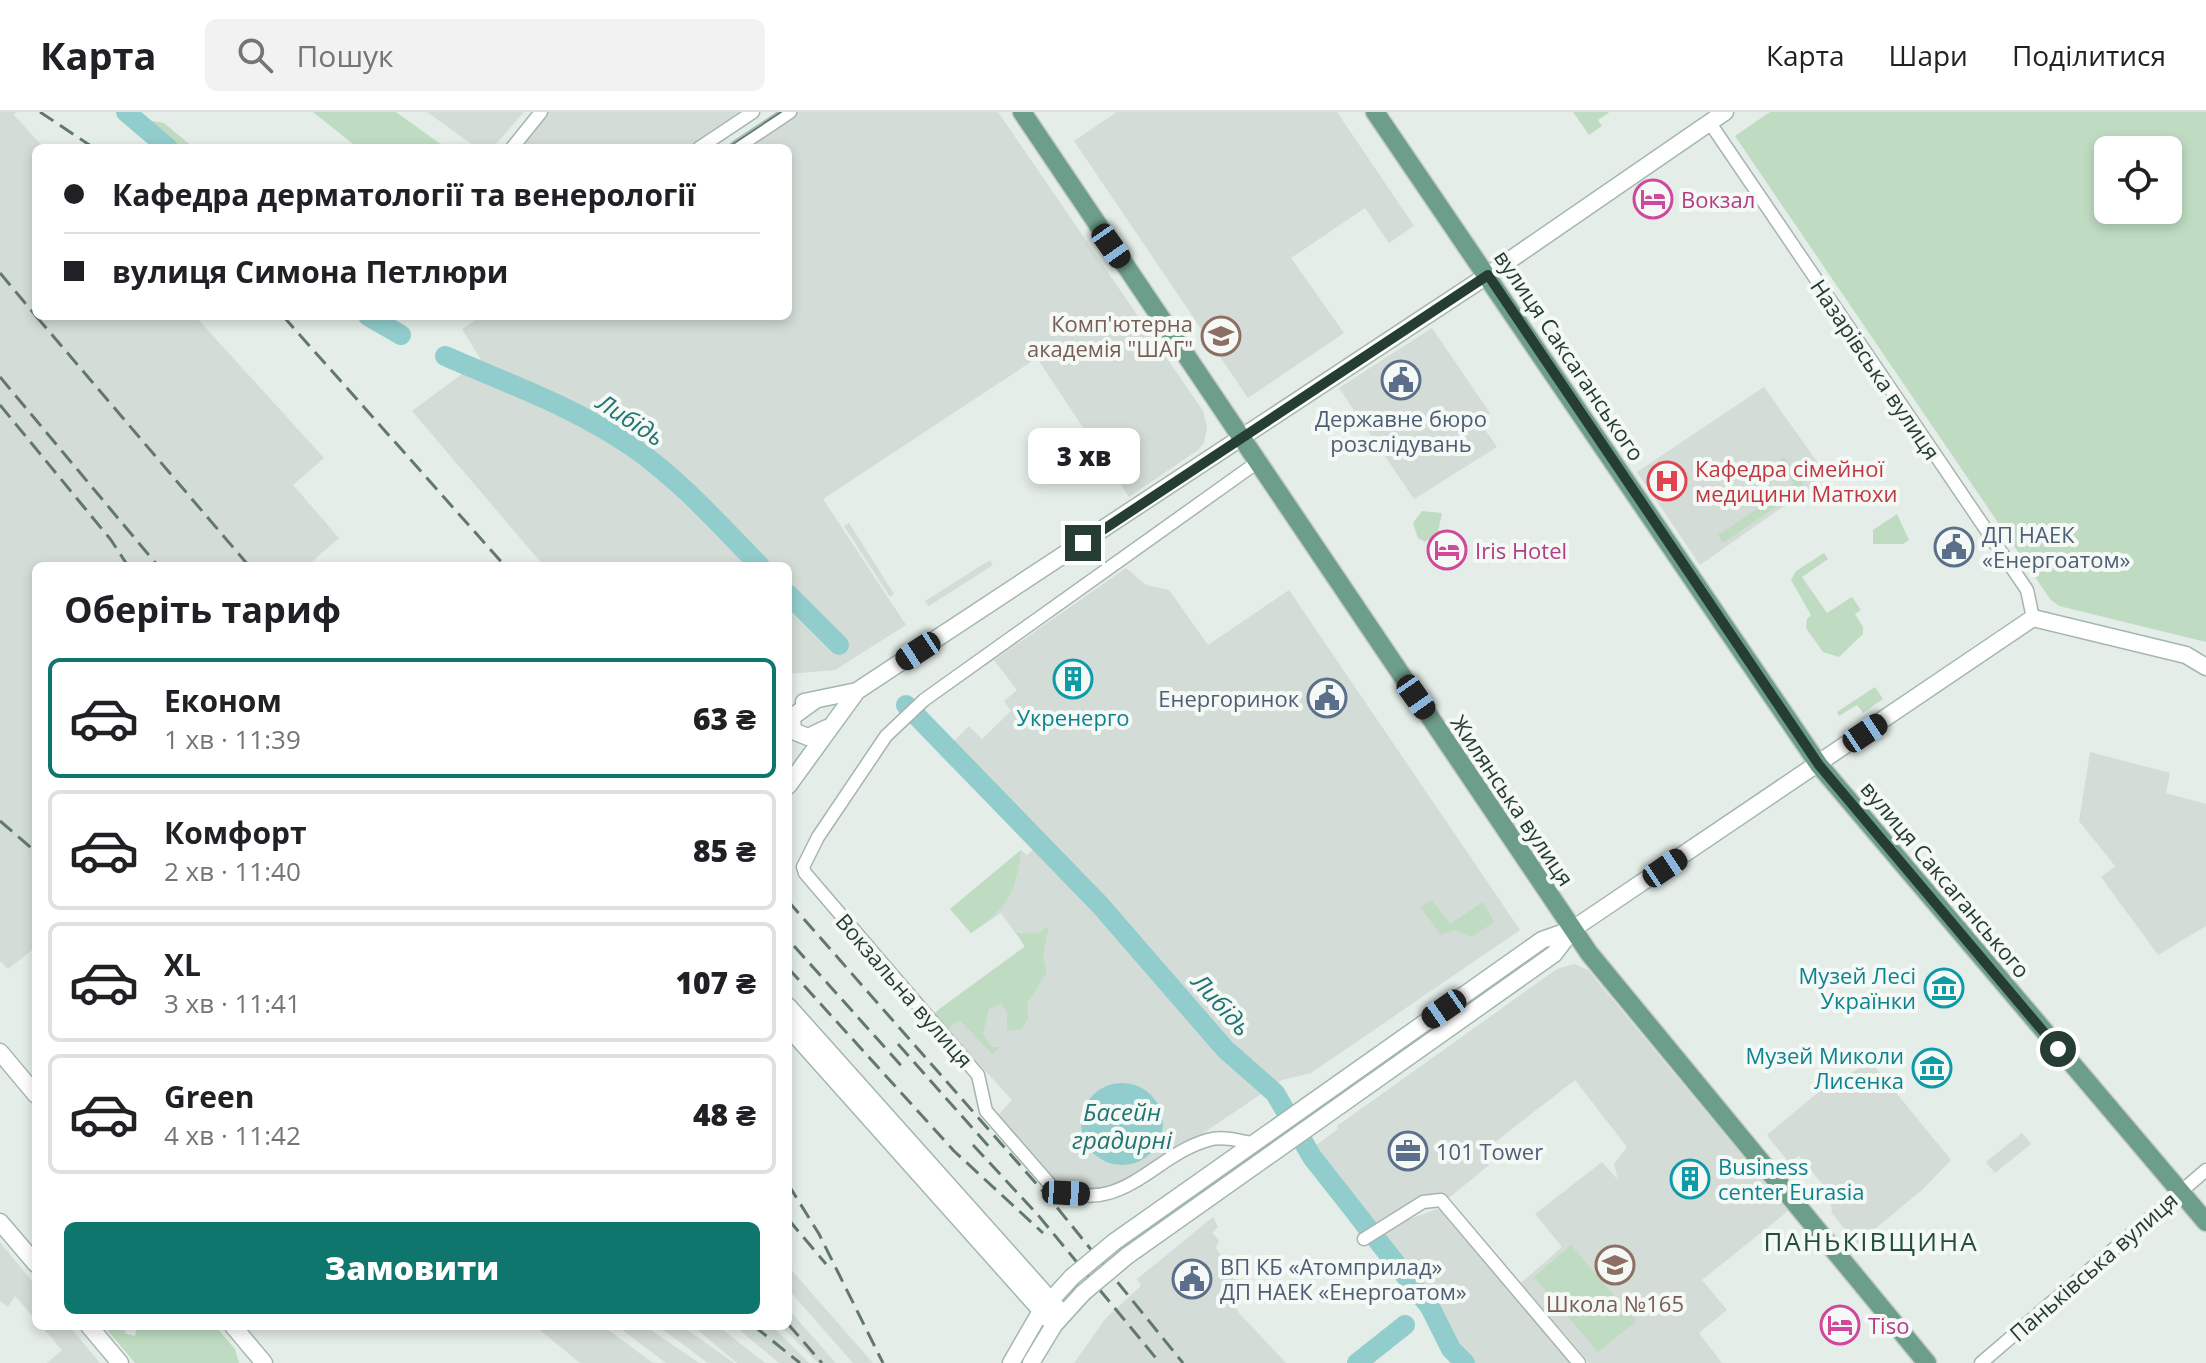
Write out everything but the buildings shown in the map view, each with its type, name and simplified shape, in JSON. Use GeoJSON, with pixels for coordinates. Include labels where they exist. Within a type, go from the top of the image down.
{"type":"FeatureCollection","features":[{"type":"Feature","properties":{"kind":"main road","name":"Жилянська вулиця"},"geometry":{"type":"LineString","coordinates":[[1022,112],[1573,929],[1664,1047],[1927,1363]]}},
{"type":"Feature","properties":{"kind":"main road","name":"вулиця Саксаганського"},"geometry":{"type":"LineString","coordinates":[[1375,112],[1819,765],[2206,1222]]}},
{"type":"Feature","properties":{"kind":"main road"},"geometry":{"type":"LineString","coordinates":[[792,704],[857,691],[1488,275],[1725,112]]}},
{"type":"Feature","properties":{"kind":"main road"},"geometry":{"type":"LineString","coordinates":[[1011,1363],[1045,1306],[1072,1277],[1114,1242],[1542,940],[1573,929],[2033,618],[2186,655],[2206,667]]}},
{"type":"Feature","properties":{"kind":"main road"},"geometry":{"type":"LineString","coordinates":[[2186,655],[2206,651]]}},
{"type":"Feature","properties":{"kind":"main road"},"geometry":{"type":"LineString","coordinates":[[792,781],[857,691]]}},
{"type":"Feature","properties":{"kind":"main road"},"geometry":{"type":"LineString","coordinates":[[814,701],[792,717],[793,731],[808,737],[835,722]]}},
{"type":"Feature","properties":{"kind":"main road"},"geometry":{"type":"LineString","coordinates":[[1031,1363],[1058,1320],[1083,1293],[1127,1256],[1281,1144],[1554,954],[1573,929]]}},
{"type":"Feature","properties":{"kind":"main road"},"geometry":{"type":"LineString","coordinates":[[792,1011],[1045,1306]]}},
{"type":"Feature","properties":{"kind":"main road"},"geometry":{"type":"LineString","coordinates":[[792,1031],[1058,1320]]}},
{"type":"Feature","properties":{"kind":"main road"},"geometry":{"type":"LineString","coordinates":[[0,1052],[7,1066],[32,1091]]}},
{"type":"Feature","properties":{"kind":"main road"},"geometry":{"type":"LineString","coordinates":[[0,1222],[32,1259]]}},
{"type":"Feature","properties":{"kind":"main road"},"geometry":{"type":"LineString","coordinates":[[92,1330],[120,1363]]}},
{"type":"Feature","properties":{"kind":"main road"},"geometry":{"type":"LineString","coordinates":[[236,1330],[264,1363]]}},
{"type":"Feature","properties":{"kind":"street"},"geometry":{"type":"LineString","coordinates":[[515,144],[541,112]]}},
{"type":"Feature","properties":{"kind":"street"},"geometry":{"type":"LineString","coordinates":[[705,144],[753,112]]}},
{"type":"Feature","properties":{"kind":"street"},"geometry":{"type":"LineString","coordinates":[[742,144],[790,112]]}},
{"type":"Feature","properties":{"kind":"street","name":"Назарівська вулиця"},"geometry":{"type":"LineString","coordinates":[[1710,123],[2027,590],[2033,618]]}},
{"type":"Feature","properties":{"kind":"street","name":"Вокзальна вулиця"},"geometry":{"type":"LineString","coordinates":[[1251,1143],[1206,1140],[1106,1195],[1066,1193],[1053,1188],[986,1111],[978,1075],[803,867],[886,736],[924,700],[1259,461]]}},
{"type":"Feature","properties":{"kind":"street","name":"Паньківська вулиця"},"geometry":{"type":"LineString","coordinates":[[1981,1363],[2206,1170]]}},
{"type":"Feature","properties":{"kind":"street"},"geometry":{"type":"LineString","coordinates":[[1364,1239],[1423,1202],[1441,1200],[1579,1363]]}},
{"type":"Feature","properties":{"kind":"shaded area"},"geometry":{"type":"Polygon","coordinates":[[[0,112],[16,112],[14,115],[40,144],[32,144],[32,320],[199,320],[324,458],[293,485],[339,538],[312,562],[32,562],[32,950],[8,969],[0,961],[0,112]]]}},
{"type":"Feature","properties":{"kind":"shaded area"},"geometry":{"type":"Polygon","coordinates":[[[427,112],[524,112],[496,144],[471,144],[427,112]]]}},
{"type":"Feature","properties":{"kind":"shaded area"},"geometry":{"type":"Polygon","coordinates":[[[546,112],[739,112],[692,144],[521,144],[546,112]]]}},
{"type":"Feature","properties":{"kind":"shaded area"},"geometry":{"type":"Polygon","coordinates":[[[795,112],[998,112],[1203,411],[1207,427],[1204,443],[1129,497],[1037,358],[823,499],[906,625],[835,670],[792,674],[792,562],[541,562],[412,411],[481,360],[462,329],[476,320],[792,320],[792,144],[747,144],[795,112]]]}},
{"type":"Feature","properties":{"kind":"shaded area"},"geometry":{"type":"Polygon","coordinates":[[[1117,112],[1337,112],[1414,226],[1389,243],[1365,208],[1291,258],[1344,333],[1248,398],[1074,141],[1117,112]]]}},
{"type":"Feature","properties":{"kind":"shaded area"},"geometry":{"type":"Polygon","coordinates":[[[1432,328],[1490,413],[1479,421],[1497,447],[1414,499],[1339,388],[1432,328]]]}},
{"type":"Feature","properties":{"kind":"shaded area"},"geometry":{"type":"Polygon","coordinates":[[[1764,387],[1820,466],[1815,471],[1814,485],[1700,565],[1637,472],[1764,387]]]}},
{"type":"Feature","properties":{"kind":"shaded area"},"geometry":{"type":"Polygon","coordinates":[[[849,523],[894,594],[890,597],[844,526],[849,523]]]}},
{"type":"Feature","properties":{"kind":"shaded area"},"geometry":{"type":"Polygon","coordinates":[[[990,560],[993,565],[929,606],[925,601],[990,560]]]}},
{"type":"Feature","properties":{"kind":"shaded area"},"geometry":{"type":"Polygon","coordinates":[[[1126,568],[1146,585],[1169,590],[1208,645],[1289,590],[1520,930],[1311,1073],[1282,1080],[1148,1170],[1100,1191],[1051,1180],[998,1115],[1012,1100],[950,1032],[939,1009],[1025,946],[1001,913],[971,933],[950,909],[1021,850],[1027,855],[1036,847],[940,755],[969,726],[982,739],[1011,711],[1004,701],[1017,690],[994,660],[1126,568]]]}},
{"type":"Feature","properties":{"kind":"shaded area"},"geometry":{"type":"Polygon","coordinates":[[[2090,752],[2170,773],[2166,793],[2206,804],[2206,926],[2158,955],[2101,877],[2115,866],[2079,821],[2090,752]]]}},
{"type":"Feature","properties":{"kind":"shaded area"},"geometry":{"type":"Polygon","coordinates":[[[1574,964],[1588,970],[1788,1211],[1702,1280],[1727,1310],[1699,1333],[1722,1363],[1589,1363],[1521,1283],[1562,1247],[1535,1214],[1602,1162],[1618,1180],[1614,1164],[1627,1147],[1575,1080],[1481,1153],[1489,1165],[1450,1197],[1393,1213],[1361,1237],[1306,1159],[1307,1152],[1338,1129],[1337,1126],[1557,969],[1574,964]]]}},
{"type":"Feature","properties":{"kind":"shaded area"},"geometry":{"type":"Polygon","coordinates":[[[1871,1062],[1951,1160],[1923,1189],[1857,1244],[1832,1213],[1830,1193],[1799,1156],[1789,1163],[1767,1135],[1826,1086],[1871,1062]]]}},
{"type":"Feature","properties":{"kind":"shaded area"},"geometry":{"type":"Polygon","coordinates":[[[2022,1133],[2031,1144],[1995,1173],[1986,1162],[2022,1133]]]}},
{"type":"Feature","properties":{"kind":"shaded area"},"geometry":{"type":"Polygon","coordinates":[[[1443,1209],[1573,1363],[1473,1363],[1451,1342],[1431,1297],[1383,1235],[1407,1220],[1443,1209]]]}},
{"type":"Feature","properties":{"kind":"shaded area"},"geometry":{"type":"Polygon","coordinates":[[[1213,1217],[1218,1227],[1212,1233],[1219,1240],[1216,1248],[1240,1282],[1230,1296],[1239,1313],[1286,1363],[1074,1363],[1106,1318],[1141,1286],[1137,1279],[1213,1217]]]}},
{"type":"Feature","properties":{"kind":"shaded area"},"geometry":{"type":"Polygon","coordinates":[[[0,1242],[32,1281],[32,1315],[15,1296],[8,1307],[0,1301],[0,1242]]]}},
{"type":"Feature","properties":{"kind":"shaded area"},"geometry":{"type":"Polygon","coordinates":[[[792,1271],[873,1363],[853,1363],[792,1294],[792,1271]]]}},
{"type":"Feature","properties":{"kind":"shaded area"},"geometry":{"type":"Polygon","coordinates":[[[792,1314],[836,1363],[818,1363],[785,1330],[792,1330],[792,1314]]]}},
{"type":"Feature","properties":{"kind":"shaded area"},"geometry":{"type":"Polygon","coordinates":[[[44,1330],[72,1330],[100,1363],[47,1363],[62,1350],[44,1330]]]}},
{"type":"Feature","properties":{"kind":"shaded area"},"geometry":{"type":"Polygon","coordinates":[[[540,1330],[608,1330],[653,1363],[580,1363],[540,1330]]]}},
{"type":"Feature","properties":{"kind":"shaded area"},"geometry":{"type":"Polygon","coordinates":[[[622,1330],[651,1330],[699,1363],[666,1363],[622,1330]]]}},
{"type":"Feature","properties":{"kind":"shaded area"},"geometry":{"type":"Polygon","coordinates":[[[663,1330],[688,1330],[734,1363],[708,1363],[663,1330]]]}},
{"type":"Feature","properties":{"kind":"shaded area"},"geometry":{"type":"Polygon","coordinates":[[[698,1330],[723,1330],[765,1363],[737,1363],[698,1330]]]}},
{"type":"Feature","properties":{"kind":"shaded area"},"geometry":{"type":"Polygon","coordinates":[[[740,1330],[776,1330],[809,1363],[779,1363],[740,1330]]]}},
{"type":"Feature","properties":{"kind":"green space"},"geometry":{"type":"Polygon","coordinates":[[[313,112],[396,112],[440,144],[353,144],[313,112]]]}},
{"type":"Feature","properties":{"kind":"green space"},"geometry":{"type":"Polygon","coordinates":[[[1573,112],[1609,113],[1598,120],[1602,126],[1589,135],[1573,112]]]}},
{"type":"Feature","properties":{"kind":"green space"},"geometry":{"type":"Polygon","coordinates":[[[1770,112],[2206,112],[2206,642],[2059,606],[2050,599],[1735,136],[1770,112]]]}},
{"type":"Feature","properties":{"kind":"green space"},"geometry":{"type":"Polygon","coordinates":[[[142,119],[164,123],[189,144],[154,144],[136,125],[142,119]]]}},
{"type":"Feature","properties":{"kind":"green space"},"geometry":{"type":"Polygon","coordinates":[[[1784,457],[1805,487],[1723,543],[1718,535],[1794,484],[1779,460],[1784,457]]]}},
{"type":"Feature","properties":{"kind":"green space"},"geometry":{"type":"Polygon","coordinates":[[[1422,511],[1442,513],[1438,532],[1425,542],[1418,538],[1413,523],[1422,511]]]}},
{"type":"Feature","properties":{"kind":"green space"},"geometry":{"type":"Polygon","coordinates":[[[1897,514],[1909,540],[1903,544],[1873,544],[1873,530],[1897,514]]]}},
{"type":"Feature","properties":{"kind":"green space"},"geometry":{"type":"Polygon","coordinates":[[[1824,553],[1828,559],[1802,577],[1827,613],[1852,597],[1861,610],[1855,614],[1863,627],[1863,634],[1839,657],[1823,652],[1806,628],[1811,615],[1791,580],[1796,571],[1824,553]]]}},
{"type":"Feature","properties":{"kind":"green space"},"geometry":{"type":"Polygon","coordinates":[[[1875,687],[1883,699],[1863,713],[1857,705],[1839,716],[1837,712],[1875,687]]]}},
{"type":"Feature","properties":{"kind":"green space"},"geometry":{"type":"Polygon","coordinates":[[[1021,850],[1008,899],[971,933],[950,909],[1021,850]]]}},
{"type":"Feature","properties":{"kind":"green space"},"geometry":{"type":"Polygon","coordinates":[[[1432,900],[1450,924],[1483,902],[1494,922],[1472,937],[1456,930],[1441,935],[1421,908],[1432,900]]]}},
{"type":"Feature","properties":{"kind":"green space"},"geometry":{"type":"Polygon","coordinates":[[[1049,926],[1043,956],[1047,972],[1027,1003],[1028,1018],[1022,1029],[1007,1031],[1007,1012],[1001,1004],[989,1009],[983,1034],[992,1047],[1000,1047],[992,1054],[960,1020],[946,1030],[933,1014],[1025,947],[1016,933],[1037,934],[1049,926]]]}},
{"type":"Feature","properties":{"kind":"green space"},"geometry":{"type":"Polygon","coordinates":[[[1571,1245],[1636,1321],[1598,1352],[1534,1277],[1571,1245]]]}},
{"type":"Feature","properties":{"kind":"green space"},"geometry":{"type":"Polygon","coordinates":[[[107,1330],[124,1330],[126,1334],[135,1336],[136,1330],[218,1330],[235,1349],[239,1363],[135,1363],[107,1330]]]}},
{"type":"Feature","properties":{"kind":"water","name":"Басейн градирні"},"geometry":{"type":"Polygon","coordinates":[[[1122,1083],[1138,1086],[1151,1095],[1160,1108],[1163,1124],[1160,1140],[1151,1153],[1138,1162],[1122,1165],[1106,1162],[1093,1153],[1084,1140],[1081,1124],[1084,1108],[1093,1095],[1106,1086],[1122,1083]]]}},
{"type":"Feature","properties":{"kind":"waterway","name":"Либідь"},"geometry":{"type":"LineString","coordinates":[[126,112],[163,144]]}},
{"type":"Feature","properties":{"kind":"waterway","name":"Либідь"},"geometry":{"type":"LineString","coordinates":[[375,320],[401,335]]}},
{"type":"Feature","properties":{"kind":"waterway","name":"Либідь"},"geometry":{"type":"LineString","coordinates":[[445,356],[566,409],[634,448],[684,489],[756,562]]}},
{"type":"Feature","properties":{"kind":"waterway","name":"Либідь"},"geometry":{"type":"LineString","coordinates":[[792,598],[839,645]]}},
{"type":"Feature","properties":{"kind":"waterway","name":"Либідь"},"geometry":{"type":"LineString","coordinates":[[906,705],[1100,905],[1225,1049],[1275,1093],[1312,1157],[1430,1307],[1451,1349],[1465,1363]]}},
{"type":"Feature","properties":{"kind":"waterway"},"geometry":{"type":"LineString","coordinates":[[1357,1363],[1405,1325]]}},
{"type":"Feature","properties":{"kind":"tram line"},"geometry":{"type":"LineString","coordinates":[[733,144],[781,112]]}},
{"type":"Feature","properties":{"kind":"railway"},"geometry":{"type":"LineString","coordinates":[[40,112],[88,144]]}},
{"type":"Feature","properties":{"kind":"railway"},"geometry":{"type":"LineString","coordinates":[[0,273],[32,311]]}},
{"type":"Feature","properties":{"kind":"railway"},"geometry":{"type":"LineString","coordinates":[[39,320],[246,562]]}},
{"type":"Feature","properties":{"kind":"railway"},"geometry":{"type":"LineString","coordinates":[[287,320],[501,562]]}},
{"type":"Feature","properties":{"kind":"railway"},"geometry":{"type":"LineString","coordinates":[[0,377],[155,562]]}},
{"type":"Feature","properties":{"kind":"railway"},"geometry":{"type":"LineString","coordinates":[[0,405],[111,540],[125,562]]}},
{"type":"Feature","properties":{"kind":"railway"},"geometry":{"type":"LineString","coordinates":[[0,821],[32,849]]}},
{"type":"Feature","properties":{"kind":"railway"},"geometry":{"type":"LineString","coordinates":[[792,906],[1055,1205],[1183,1363]]}},
{"type":"Feature","properties":{"kind":"railway"},"geometry":{"type":"LineString","coordinates":[[794,946],[906,1071]]}},
{"type":"Feature","properties":{"kind":"railway"},"geometry":{"type":"LineString","coordinates":[[792,972],[954,1151],[1043,1233]]}},
{"type":"Feature","properties":{"kind":"railway"},"geometry":{"type":"LineString","coordinates":[[898,1044],[991,1149]]}},
{"type":"Feature","properties":{"kind":"railway"},"geometry":{"type":"LineString","coordinates":[[973,1145],[1038,1215],[1160,1363]]}},
{"type":"Feature","properties":{"kind":"railway"},"geometry":{"type":"LineString","coordinates":[[792,1190],[819,1234],[883,1363]]}},
{"type":"Feature","properties":{"kind":"railway"},"geometry":{"type":"LineString","coordinates":[[792,1224],[826,1264]]}},
{"type":"Feature","properties":{"kind":"railway"},"geometry":{"type":"LineString","coordinates":[[792,1329],[822,1363]]}},
{"type":"Feature","properties":{"kind":"railway"},"geometry":{"type":"LineString","coordinates":[[759,1330],[800,1363]]}},
{"type":"Feature","properties":{"kind":"place","name":"Вокзал"},"geometry":{"type":"Point","coordinates":[1653,199]}},
{"type":"Feature","properties":{"kind":"place","name":"Комп'ютерна академія \"ШАГ\""},"geometry":{"type":"Point","coordinates":[1221,336]}},
{"type":"Feature","properties":{"kind":"place","name":"Державне бюро розслідувань"},"geometry":{"type":"Point","coordinates":[1401,380]}},
{"type":"Feature","properties":{"kind":"place","name":"Кафедра сімейної медицини Матюхи"},"geometry":{"type":"Point","coordinates":[1667,481]}},
{"type":"Feature","properties":{"kind":"place","name":"ДП НАЕК «Енергоатом»"},"geometry":{"type":"Point","coordinates":[1954,547]}},
{"type":"Feature","properties":{"kind":"place","name":"Iris Hotel"},"geometry":{"type":"Point","coordinates":[1447,550]}},
{"type":"Feature","properties":{"kind":"place","name":"Укренерго"},"geometry":{"type":"Point","coordinates":[1073,679]}},
{"type":"Feature","properties":{"kind":"place","name":"Енергоринок"},"geometry":{"type":"Point","coordinates":[1327,698]}},
{"type":"Feature","properties":{"kind":"place","name":"Музей Лесі Українки"},"geometry":{"type":"Point","coordinates":[1944,988]}},
{"type":"Feature","properties":{"kind":"place","name":"Музей Миколи Лисенка"},"geometry":{"type":"Point","coordinates":[1932,1068]}},
{"type":"Feature","properties":{"kind":"place","name":"101 Tower"},"geometry":{"type":"Point","coordinates":[1408,1151]}},
{"type":"Feature","properties":{"kind":"place","name":"Business center Eurasia"},"geometry":{"type":"Point","coordinates":[1690,1179]}},
{"type":"Feature","properties":{"kind":"place","name":"Школа №165"},"geometry":{"type":"Point","coordinates":[1615,1265]}},
{"type":"Feature","properties":{"kind":"place","name":"ВП КБ «Атомприлад» ДП НАЕК «Енергоатом»"},"geometry":{"type":"Point","coordinates":[1192,1279]}},
{"type":"Feature","properties":{"kind":"place","name":"Tiso"},"geometry":{"type":"Point","coordinates":[1840,1325]}},
{"type":"Feature","properties":{"kind":"district","name":"ПАНЬКІВЩИНА"},"geometry":{"type":"Point","coordinates":[1871,1241]}},
{"type":"Feature","properties":{"kind":"route"},"geometry":{"type":"LineString","coordinates":[[1083,543],[1488,275],[1819,765],[2058,1049]]}}]}
